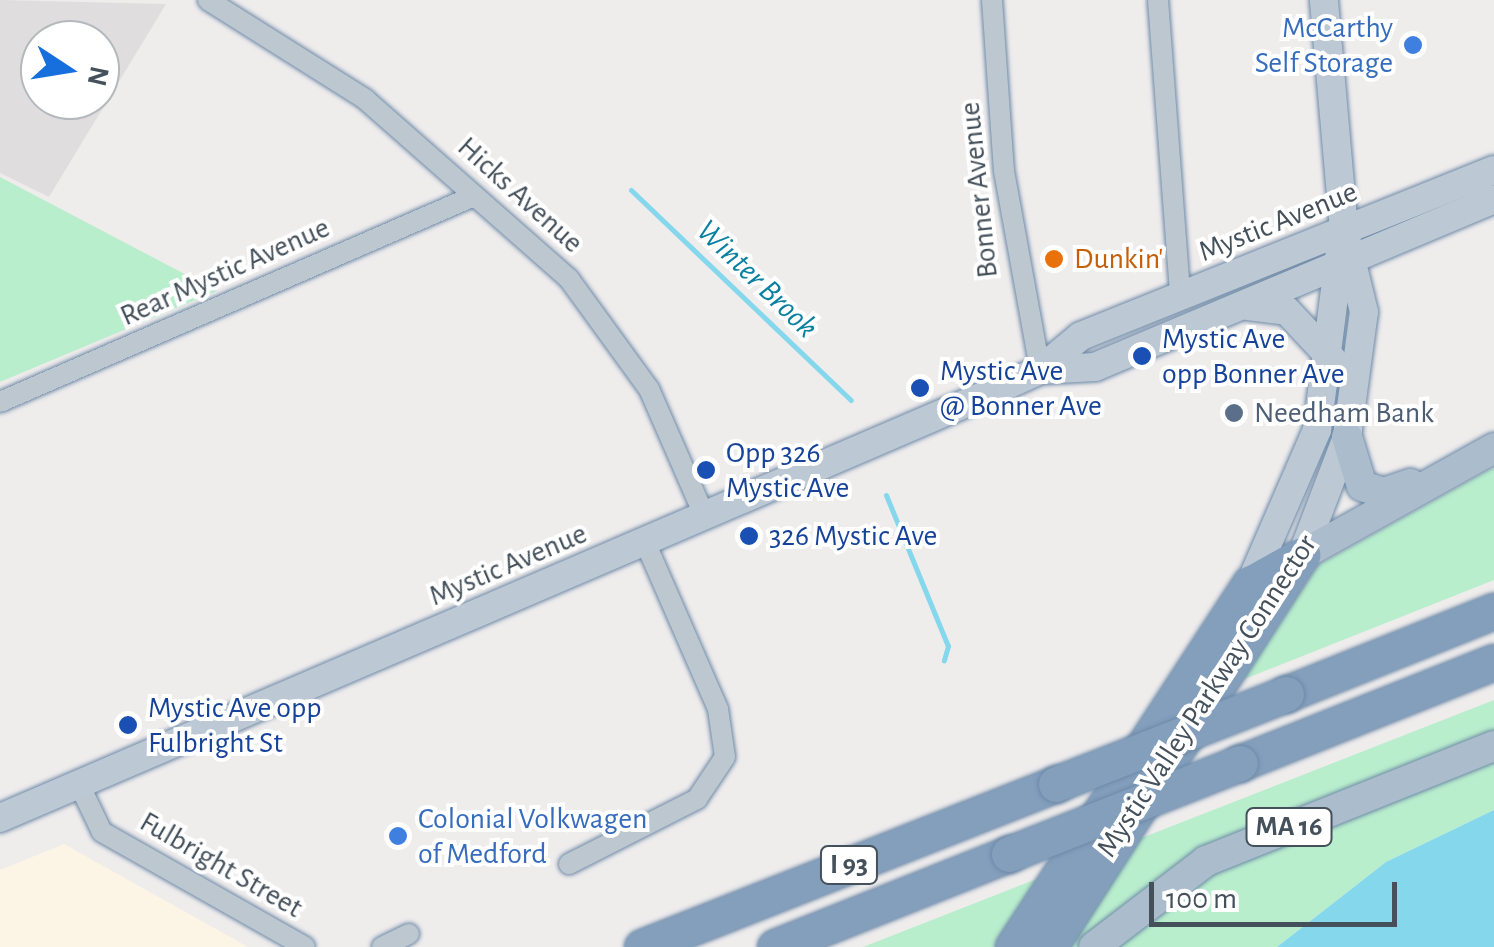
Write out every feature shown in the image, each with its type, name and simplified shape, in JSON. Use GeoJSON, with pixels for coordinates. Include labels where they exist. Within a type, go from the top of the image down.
{"type":"FeatureCollection","features":[{"type":"Feature","properties":{"kind":"highway"},"geometry":{"type":"LineString","coordinates":[[1012,947],[1250,584],[1302,555]]}},
{"type":"Feature","properties":{"kind":"highway","name":"Mystic Valley Parkway Connector"},"geometry":{"type":"LineString","coordinates":[[1049,947],[1302,555]]}},
{"type":"Feature","properties":{"kind":"highway","name":"I 93"},"geometry":{"type":"LineString","coordinates":[[642,947],[1494,612]]}},
{"type":"Feature","properties":{"kind":"highway","name":"I 93"},"geometry":{"type":"LineString","coordinates":[[775,947],[1494,662]]}},
{"type":"Feature","properties":{"kind":"main road"},"geometry":{"type":"LineString","coordinates":[[1324,0],[1346,263]]}},
{"type":"Feature","properties":{"kind":"main road","name":"Mystic Avenue"},"geometry":{"type":"LineString","coordinates":[[0,818],[1040,370],[1082,336],[1494,170]]}},
{"type":"Feature","properties":{"kind":"main road","name":"Mystic Avenue"},"geometry":{"type":"LineString","coordinates":[[1040,370],[1095,367],[1494,200]]}},
{"type":"Feature","properties":{"kind":"main road","name":"Mystic Valley Parkway Connector"},"geometry":{"type":"LineString","coordinates":[[1250,584],[1308,460],[1332,359],[1346,263]]}},
{"type":"Feature","properties":{"kind":"main road","name":"Mystic Valley Parkway Connector"},"geometry":{"type":"LineString","coordinates":[[1302,555],[1347,436],[1364,312],[1346,263]]}},
{"type":"Feature","properties":{"kind":"main road"},"geometry":{"type":"LineString","coordinates":[[1241,306],[1287,311],[1332,359]]}},
{"type":"Feature","properties":{"kind":"main road"},"geometry":{"type":"LineString","coordinates":[[1347,436],[1356,478],[1376,492],[1484,454]]}},
{"type":"Feature","properties":{"kind":"main road"},"geometry":{"type":"LineString","coordinates":[[1302,555],[1484,454]]}},
{"type":"Feature","properties":{"kind":"main road","name":"MA 16"},"geometry":{"type":"LineString","coordinates":[[1094,947],[1206,862],[1494,746]]}},
{"type":"Feature","properties":{"kind":"street","name":"Hicks Avenue"},"geometry":{"type":"LineString","coordinates":[[208,0],[365,99],[569,279],[649,388],[704,515]]}},
{"type":"Feature","properties":{"kind":"street","name":"Bonner Avenue"},"geometry":{"type":"LineString","coordinates":[[992,0],[1004,171],[1040,370]]}},
{"type":"Feature","properties":{"kind":"street"},"geometry":{"type":"LineString","coordinates":[[1158,0],[1180,296]]}},
{"type":"Feature","properties":{"kind":"street","name":"Rear Mystic Avenue"},"geometry":{"type":"LineString","coordinates":[[0,402],[474,196]]}},
{"type":"Feature","properties":{"kind":"street"},"geometry":{"type":"LineString","coordinates":[[569,864],[696,799],[725,757],[718,709],[644,542]]}},
{"type":"Feature","properties":{"kind":"street","name":"Fulbright Street"},"geometry":{"type":"LineString","coordinates":[[79,784],[102,832],[305,947]]}},
{"type":"Feature","properties":{"kind":"street"},"geometry":{"type":"LineString","coordinates":[[382,947],[410,934]]}},
{"type":"Feature","properties":{"kind":"shaded area"},"geometry":{"type":"Polygon","coordinates":[[[0,0],[166,4],[120,80],[120,20],[20,20],[20,120],[96,120],[49,197],[0,173],[0,0]]]}},
{"type":"Feature","properties":{"kind":"shaded area"},"geometry":{"type":"Polygon","coordinates":[[[64,844],[248,947],[0,947],[0,870],[64,844]]]}},
{"type":"Feature","properties":{"kind":"green space"},"geometry":{"type":"Polygon","coordinates":[[[0,177],[217,291],[0,382],[0,177]]]}},
{"type":"Feature","properties":{"kind":"green space"},"geometry":{"type":"Polygon","coordinates":[[[1494,467],[1494,580],[1242,680],[1318,565],[1494,467]]]}},
{"type":"Feature","properties":{"kind":"green space"},"geometry":{"type":"Polygon","coordinates":[[[1494,700],[1494,810],[1386,862],[1277,947],[863,947],[1494,700]]]}},
{"type":"Feature","properties":{"kind":"water"},"geometry":{"type":"Polygon","coordinates":[[[1494,810],[1494,947],[1277,947],[1386,862],[1494,810]]]}},
{"type":"Feature","properties":{"kind":"waterway","name":"Winter Brook"},"geometry":{"type":"LineString","coordinates":[[631,190],[851,400]]}},
{"type":"Feature","properties":{"kind":"waterway","name":"Winter Brook"},"geometry":{"type":"LineString","coordinates":[[886,495],[948,646],[944,660]]}},
{"type":"Feature","properties":{"kind":"place","name":"McCarthy Self Storage"},"geometry":{"type":"Point","coordinates":[1413,45]}},
{"type":"Feature","properties":{"kind":"place","name":"Dunkin'"},"geometry":{"type":"Point","coordinates":[1054,259]}},
{"type":"Feature","properties":{"kind":"place","name":"Mystic Ave opp Bonner Ave"},"geometry":{"type":"Point","coordinates":[1142,356]}},
{"type":"Feature","properties":{"kind":"place","name":"Mystic Ave @ Bonner Ave"},"geometry":{"type":"Point","coordinates":[920,388]}},
{"type":"Feature","properties":{"kind":"place","name":"Needham Bank"},"geometry":{"type":"Point","coordinates":[1234,413]}},
{"type":"Feature","properties":{"kind":"place","name":"Opp 326 Mystic Ave"},"geometry":{"type":"Point","coordinates":[706,470]}},
{"type":"Feature","properties":{"kind":"place","name":"326 Mystic Ave"},"geometry":{"type":"Point","coordinates":[749,536]}},
{"type":"Feature","properties":{"kind":"place","name":"Mystic Ave opp Fulbright St"},"geometry":{"type":"Point","coordinates":[128,725]}},
{"type":"Feature","properties":{"kind":"place","name":"Colonial Volkwagen of Medford"},"geometry":{"type":"Point","coordinates":[398,836]}}]}
